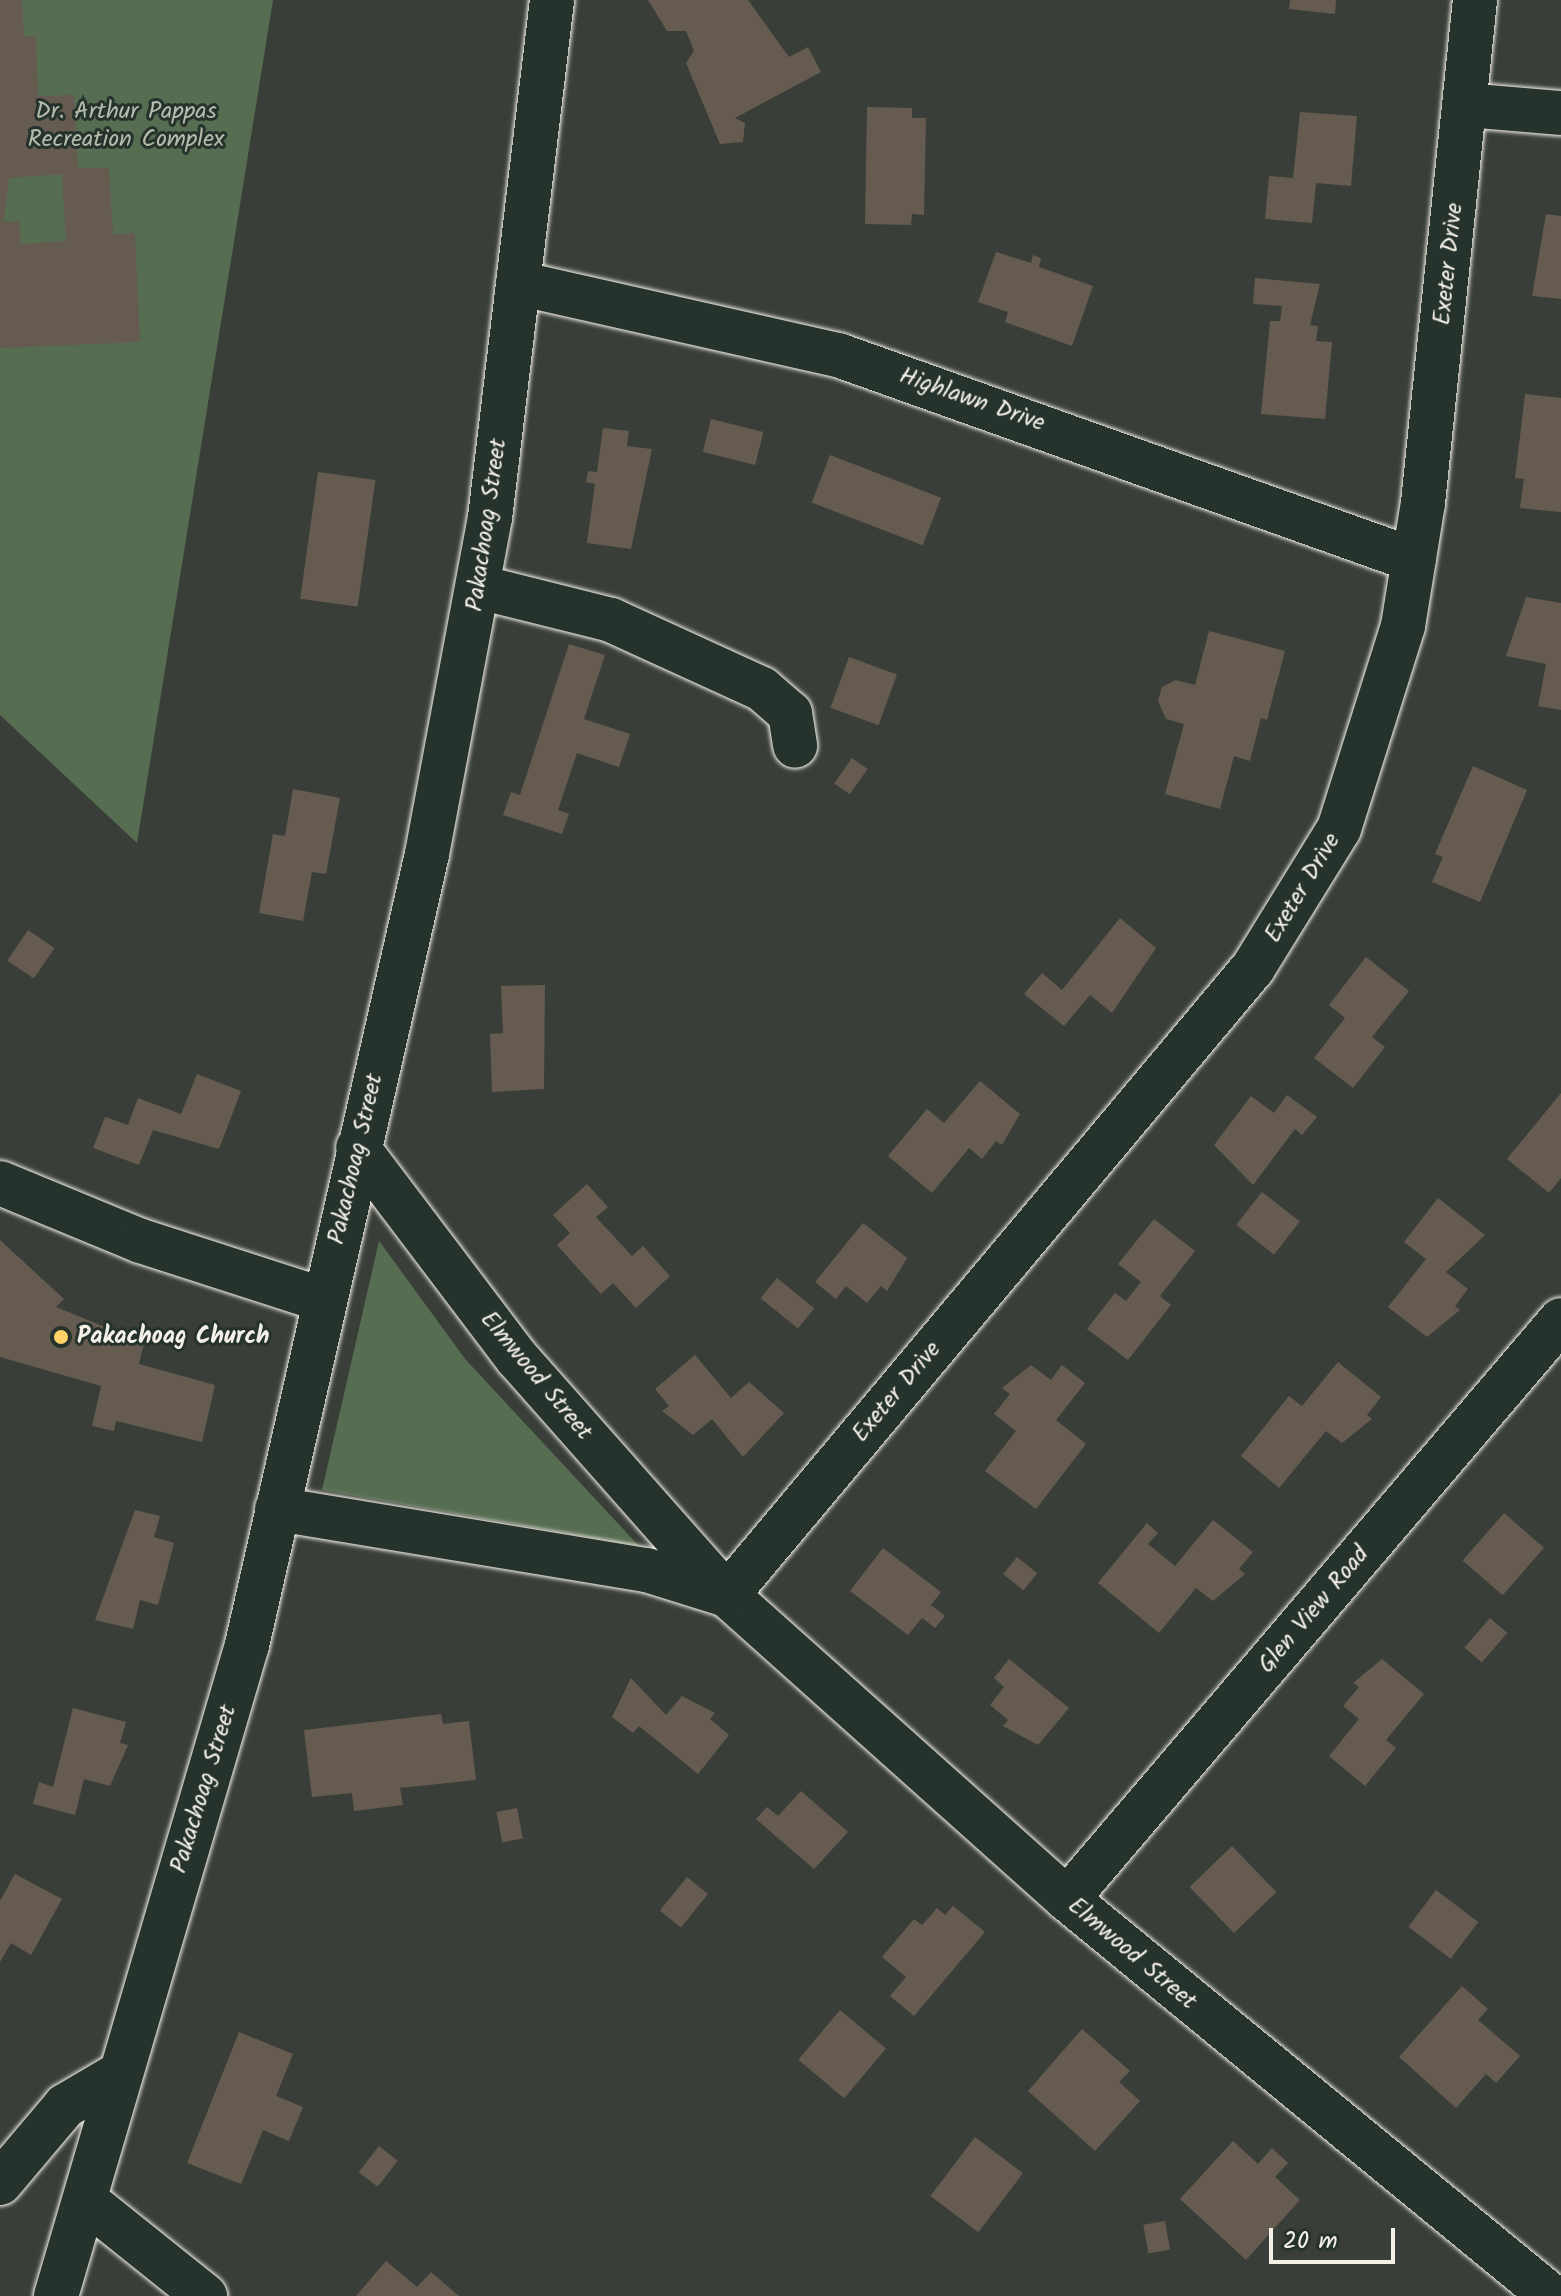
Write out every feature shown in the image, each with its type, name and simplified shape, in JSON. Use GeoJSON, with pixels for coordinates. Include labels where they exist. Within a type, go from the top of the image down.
{"type":"FeatureCollection","features":[{"type":"Feature","properties":{"kind":"street","name":"Exeter Drive"},"geometry":{"type":"LineString","coordinates":[[727,1595],[1243,980],[1309,887],[1339,829],[1387,690],[1414,560],[1475,0]]}},
{"type":"Feature","properties":{"kind":"street","name":"Pakachoag Street"},"geometry":{"type":"LineString","coordinates":[[56,2296],[247,1645],[427,854],[479,587],[518,283],[548,2]]}},
{"type":"Feature","properties":{"kind":"street"},"geometry":{"type":"LineString","coordinates":[[1465,105],[1561,113]]}},
{"type":"Feature","properties":{"kind":"street","name":"Highlawn Drive"},"geometry":{"type":"LineString","coordinates":[[518,283],[838,355],[1414,560]]}},
{"type":"Feature","properties":{"kind":"street"},"geometry":{"type":"LineString","coordinates":[[479,587],[611,620],[762,689],[790,713],[795,746]]}},
{"type":"Feature","properties":{"kind":"street","name":"Elmwood Street"},"geometry":{"type":"LineString","coordinates":[[358,1148],[517,1358],[727,1595],[1067,1899],[1551,2296]]}},
{"type":"Feature","properties":{"kind":"street"},"geometry":{"type":"LineString","coordinates":[[0,1183],[141,1241],[324,1300]]}},
{"type":"Feature","properties":{"kind":"street","name":"Glen View Road"},"geometry":{"type":"LineString","coordinates":[[1067,1899],[1561,1320]]}},
{"type":"Feature","properties":{"kind":"street","name":"Elmwood Street"},"geometry":{"type":"LineString","coordinates":[[277,1509],[647,1570],[727,1595]]}},
{"type":"Feature","properties":{"kind":"street"},"geometry":{"type":"LineString","coordinates":[[0,2183],[65,2106],[121,2073]]}},
{"type":"Feature","properties":{"kind":"street"},"geometry":{"type":"LineString","coordinates":[[85,2200],[205,2296]]}},
{"type":"Feature","properties":{"kind":"green space","name":"Dr. Arthur Pappas Recreation Complex"},"geometry":{"type":"Polygon","coordinates":[[[0,0],[273,0],[137,843],[0,715],[0,0]]]}},
{"type":"Feature","properties":{"kind":"green space"},"geometry":{"type":"Polygon","coordinates":[[[379,1241],[466,1360],[639,1546],[322,1490],[379,1241]]]}},
{"type":"Feature","properties":{"kind":"building"},"geometry":{"type":"Polygon","coordinates":[[[0,0],[22,0],[24,36],[36,36],[38,96],[74,95],[78,168],[109,168],[113,234],[135,233],[140,342],[0,348],[0,0]],[[62,174],[9,178],[4,222],[19,221],[21,244],[66,241],[62,174]]]}},
{"type":"Feature","properties":{"kind":"building"},"geometry":{"type":"Polygon","coordinates":[[[648,0],[748,0],[789,57],[808,47],[821,72],[735,118],[745,123],[743,142],[720,144],[686,63],[694,51],[686,31],[667,31],[648,0]]]}},
{"type":"Feature","properties":{"kind":"building"},"geometry":{"type":"Polygon","coordinates":[[[1290,0],[1336,0],[1335,14],[1289,9],[1290,0]]]}},
{"type":"Feature","properties":{"kind":"building"},"geometry":{"type":"Polygon","coordinates":[[[867,107],[912,108],[912,118],[926,118],[924,215],[912,214],[911,225],[865,224],[867,107]]]}},
{"type":"Feature","properties":{"kind":"building"},"geometry":{"type":"Polygon","coordinates":[[[1300,112],[1357,116],[1351,186],[1316,183],[1312,223],[1265,219],[1269,176],[1293,178],[1300,112]]]}},
{"type":"Feature","properties":{"kind":"building"},"geometry":{"type":"Polygon","coordinates":[[[1546,214],[1561,216],[1561,299],[1532,296],[1546,214]]]}},
{"type":"Feature","properties":{"kind":"building"},"geometry":{"type":"Polygon","coordinates":[[[996,252],[1031,263],[1033,255],[1041,258],[1039,267],[1093,286],[1072,346],[1005,322],[1008,312],[978,302],[996,252]]]}},
{"type":"Feature","properties":{"kind":"building"},"geometry":{"type":"Polygon","coordinates":[[[1255,278],[1320,284],[1310,325],[1318,326],[1316,341],[1332,342],[1325,419],[1261,414],[1270,321],[1280,321],[1282,306],[1253,304],[1255,278]]]}},
{"type":"Feature","properties":{"kind":"building"},"geometry":{"type":"Polygon","coordinates":[[[1525,394],[1561,398],[1561,512],[1520,508],[1524,479],[1515,478],[1525,394]]]}},
{"type":"Feature","properties":{"kind":"building"},"geometry":{"type":"Polygon","coordinates":[[[711,419],[763,432],[755,465],[703,452],[711,419]]]}},
{"type":"Feature","properties":{"kind":"building"},"geometry":{"type":"Polygon","coordinates":[[[603,428],[629,431],[627,446],[652,449],[631,549],[587,543],[595,484],[586,482],[588,471],[597,472],[603,428]]]}},
{"type":"Feature","properties":{"kind":"building"},"geometry":{"type":"Polygon","coordinates":[[[830,455],[941,498],[923,545],[812,503],[830,455]]]}},
{"type":"Feature","properties":{"kind":"building"},"geometry":{"type":"Polygon","coordinates":[[[318,472],[375,480],[358,607],[300,599],[318,472]]]}},
{"type":"Feature","properties":{"kind":"building"},"geometry":{"type":"Polygon","coordinates":[[[1526,597],[1561,603],[1561,710],[1538,706],[1546,664],[1506,656],[1526,597]]]}},
{"type":"Feature","properties":{"kind":"building"},"geometry":{"type":"Polygon","coordinates":[[[1209,631],[1285,651],[1267,720],[1261,718],[1250,761],[1234,756],[1220,809],[1165,794],[1184,724],[1166,719],[1158,701],[1162,687],[1176,680],[1195,685],[1209,631]]]}},
{"type":"Feature","properties":{"kind":"building"},"geometry":{"type":"Polygon","coordinates":[[[569,644],[605,655],[584,719],[630,734],[619,767],[577,753],[558,810],[569,814],[562,834],[503,815],[511,792],[520,795],[569,644]]]}},
{"type":"Feature","properties":{"kind":"building"},"geometry":{"type":"Polygon","coordinates":[[[849,657],[897,674],[878,725],[831,708],[849,657]]]}},
{"type":"Feature","properties":{"kind":"building"},"geometry":{"type":"Polygon","coordinates":[[[852,758],[868,769],[850,794],[834,783],[852,758]]]}},
{"type":"Feature","properties":{"kind":"building"},"geometry":{"type":"Polygon","coordinates":[[[1473,766],[1527,790],[1480,902],[1432,882],[1443,857],[1435,854],[1473,766]]]}},
{"type":"Feature","properties":{"kind":"building"},"geometry":{"type":"Polygon","coordinates":[[[293,789],[340,798],[326,874],[312,872],[303,921],[259,913],[273,834],[285,836],[293,789]]]}},
{"type":"Feature","properties":{"kind":"building"},"geometry":{"type":"Polygon","coordinates":[[[1120,918],[1156,948],[1112,1013],[1090,995],[1064,1026],[1024,994],[1042,973],[1062,990],[1120,918]]]}},
{"type":"Feature","properties":{"kind":"building"},"geometry":{"type":"Polygon","coordinates":[[[28,930],[55,948],[34,979],[7,961],[28,930]]]}},
{"type":"Feature","properties":{"kind":"building"},"geometry":{"type":"Polygon","coordinates":[[[1366,957],[1409,991],[1372,1037],[1385,1047],[1353,1088],[1314,1058],[1345,1018],[1329,1005],[1366,957]]]}},
{"type":"Feature","properties":{"kind":"building"},"geometry":{"type":"Polygon","coordinates":[[[545,985],[544,1089],[492,1092],[490,1034],[503,1033],[501,986],[545,985]]]}},
{"type":"Feature","properties":{"kind":"building"},"geometry":{"type":"Polygon","coordinates":[[[197,1074],[241,1091],[219,1149],[153,1130],[139,1165],[93,1148],[105,1117],[128,1125],[138,1098],[181,1114],[197,1074]]]}},
{"type":"Feature","properties":{"kind":"building"},"geometry":{"type":"Polygon","coordinates":[[[980,1081],[1020,1114],[1002,1145],[996,1141],[982,1159],[969,1148],[932,1193],[888,1156],[927,1109],[944,1123],[980,1081]]]}},
{"type":"Feature","properties":{"kind":"building"},"geometry":{"type":"Polygon","coordinates":[[[1561,1093],[1561,1178],[1549,1193],[1507,1159],[1561,1093]]]}},
{"type":"Feature","properties":{"kind":"building"},"geometry":{"type":"Polygon","coordinates":[[[1287,1095],[1317,1117],[1302,1135],[1295,1129],[1253,1185],[1214,1145],[1251,1096],[1274,1113],[1287,1095]]]}},
{"type":"Feature","properties":{"kind":"building"},"geometry":{"type":"Polygon","coordinates":[[[587,1184],[608,1207],[596,1217],[632,1256],[643,1246],[670,1276],[636,1308],[613,1283],[601,1294],[557,1245],[570,1233],[553,1215],[587,1184]]]}},
{"type":"Feature","properties":{"kind":"building"},"geometry":{"type":"Polygon","coordinates":[[[1262,1192],[1300,1222],[1274,1255],[1236,1225],[1262,1192]]]}},
{"type":"Feature","properties":{"kind":"building"},"geometry":{"type":"Polygon","coordinates":[[[1438,1198],[1485,1235],[1446,1272],[1468,1289],[1455,1306],[1460,1310],[1427,1337],[1388,1307],[1426,1259],[1404,1242],[1438,1198]]]}},
{"type":"Feature","properties":{"kind":"building"},"geometry":{"type":"Polygon","coordinates":[[[1154,1219],[1195,1251],[1160,1296],[1171,1305],[1128,1360],[1087,1329],[1115,1293],[1126,1301],[1141,1282],[1118,1264],[1154,1219]]]}},
{"type":"Feature","properties":{"kind":"building"},"geometry":{"type":"Polygon","coordinates":[[[863,1223],[907,1258],[887,1291],[881,1286],[867,1303],[846,1286],[836,1299],[815,1282],[863,1223]]]}},
{"type":"Feature","properties":{"kind":"building","name":"Pakachoag Church"},"geometry":{"type":"Polygon","coordinates":[[[0,1240],[64,1299],[56,1307],[144,1343],[139,1364],[215,1385],[202,1442],[116,1421],[114,1431],[92,1426],[101,1386],[0,1357],[0,1240]]]}},
{"type":"Feature","properties":{"kind":"building"},"geometry":{"type":"Polygon","coordinates":[[[777,1278],[814,1308],[798,1328],[761,1298],[777,1278]]]}},
{"type":"Feature","properties":{"kind":"building"},"geometry":{"type":"Polygon","coordinates":[[[695,1355],[731,1398],[749,1382],[784,1413],[743,1457],[712,1419],[693,1435],[662,1411],[669,1406],[655,1389],[695,1355]]]}},
{"type":"Feature","properties":{"kind":"building"},"geometry":{"type":"Polygon","coordinates":[[[1338,1362],[1381,1397],[1367,1415],[1372,1419],[1342,1443],[1326,1431],[1279,1488],[1241,1456],[1289,1396],[1302,1406],[1338,1362]]]}},
{"type":"Feature","properties":{"kind":"building"},"geometry":{"type":"Polygon","coordinates":[[[1031,1365],[1051,1380],[1062,1365],[1085,1383],[1056,1420],[1086,1444],[1036,1509],[985,1471],[1016,1431],[994,1414],[1010,1394],[1002,1388],[1031,1365]]]}},
{"type":"Feature","properties":{"kind":"building"},"geometry":{"type":"Polygon","coordinates":[[[135,1510],[160,1516],[154,1537],[174,1543],[158,1605],[140,1600],[133,1629],[95,1620],[135,1510]]]}},
{"type":"Feature","properties":{"kind":"building"},"geometry":{"type":"Polygon","coordinates":[[[1504,1513],[1544,1548],[1503,1595],[1463,1561],[1504,1513]]]}},
{"type":"Feature","properties":{"kind":"building"},"geometry":{"type":"Polygon","coordinates":[[[1213,1520],[1253,1552],[1239,1569],[1245,1574],[1213,1601],[1196,1588],[1159,1633],[1098,1583],[1147,1523],[1158,1533],[1148,1544],[1175,1566],[1213,1520]]]}},
{"type":"Feature","properties":{"kind":"building"},"geometry":{"type":"Polygon","coordinates":[[[883,1548],[941,1592],[931,1605],[945,1616],[935,1628],[922,1618],[908,1635],[850,1591],[883,1548]]]}},
{"type":"Feature","properties":{"kind":"building"},"geometry":{"type":"Polygon","coordinates":[[[1017,1557],[1037,1573],[1023,1590],[1003,1574],[1017,1557]]]}},
{"type":"Feature","properties":{"kind":"building"},"geometry":{"type":"Polygon","coordinates":[[[1490,1618],[1507,1633],[1482,1663],[1464,1647],[1490,1618]]]}},
{"type":"Feature","properties":{"kind":"building"},"geometry":{"type":"Polygon","coordinates":[[[1009,1659],[1069,1708],[1038,1745],[1003,1726],[1008,1720],[990,1705],[1004,1687],[994,1678],[1009,1659]]]}},
{"type":"Feature","properties":{"kind":"building"},"geometry":{"type":"Polygon","coordinates":[[[1382,1659],[1424,1694],[1386,1740],[1396,1748],[1365,1786],[1329,1756],[1359,1719],[1343,1706],[1359,1687],[1353,1683],[1382,1659]]]}},
{"type":"Feature","properties":{"kind":"building"},"geometry":{"type":"Polygon","coordinates":[[[631,1678],[666,1715],[682,1696],[715,1713],[710,1719],[729,1735],[698,1774],[639,1726],[633,1733],[612,1717],[631,1678]]]}},
{"type":"Feature","properties":{"kind":"building"},"geometry":{"type":"Polygon","coordinates":[[[73,1708],[126,1722],[120,1743],[128,1745],[110,1786],[84,1779],[75,1815],[33,1804],[39,1782],[53,1787],[73,1708]]]}},
{"type":"Feature","properties":{"kind":"building"},"geometry":{"type":"Polygon","coordinates":[[[441,1714],[443,1724],[469,1721],[476,1780],[400,1788],[403,1805],[354,1811],[352,1793],[312,1797],[304,1730],[441,1714]]]}},
{"type":"Feature","properties":{"kind":"building"},"geometry":{"type":"Polygon","coordinates":[[[801,1791],[848,1832],[814,1869],[756,1819],[767,1807],[778,1816],[801,1791]]]}},
{"type":"Feature","properties":{"kind":"building"},"geometry":{"type":"Polygon","coordinates":[[[517,1808],[523,1838],[502,1842],[496,1812],[517,1808]]]}},
{"type":"Feature","properties":{"kind":"building"},"geometry":{"type":"Polygon","coordinates":[[[1232,1846],[1276,1892],[1234,1933],[1190,1887],[1232,1846]]]}},
{"type":"Feature","properties":{"kind":"building"},"geometry":{"type":"Polygon","coordinates":[[[15,1874],[62,1899],[31,1955],[11,1943],[0,1962],[0,1901],[15,1874]]]}},
{"type":"Feature","properties":{"kind":"building"},"geometry":{"type":"Polygon","coordinates":[[[687,1877],[708,1894],[681,1927],[660,1910],[687,1877]]]}},
{"type":"Feature","properties":{"kind":"building"},"geometry":{"type":"Polygon","coordinates":[[[1436,1890],[1478,1922],[1451,1959],[1408,1927],[1436,1890]]]}},
{"type":"Feature","properties":{"kind":"building"},"geometry":{"type":"Polygon","coordinates":[[[953,1906],[985,1932],[914,2016],[890,1996],[906,1977],[882,1957],[914,1919],[922,1925],[937,1908],[945,1915],[953,1906]]]}},
{"type":"Feature","properties":{"kind":"building"},"geometry":{"type":"Polygon","coordinates":[[[1462,1986],[1488,2009],[1478,2020],[1520,2056],[1496,2083],[1486,2074],[1456,2108],[1399,2057],[1462,1986]]]}},
{"type":"Feature","properties":{"kind":"building"},"geometry":{"type":"Polygon","coordinates":[[[840,2010],[886,2049],[844,2098],[798,2060],[840,2010]]]}},
{"type":"Feature","properties":{"kind":"building"},"geometry":{"type":"Polygon","coordinates":[[[1082,2029],[1130,2071],[1119,2082],[1140,2101],[1095,2151],[1028,2091],[1082,2029]]]}},
{"type":"Feature","properties":{"kind":"building"},"geometry":{"type":"Polygon","coordinates":[[[239,2032],[293,2054],[276,2096],[303,2107],[289,2141],[263,2130],[241,2184],[187,2163],[239,2032]]]}},
{"type":"Feature","properties":{"kind":"building"},"geometry":{"type":"Polygon","coordinates":[[[975,2137],[1023,2173],[978,2232],[930,2196],[975,2137]]]}},
{"type":"Feature","properties":{"kind":"building"},"geometry":{"type":"Polygon","coordinates":[[[1233,2141],[1258,2164],[1272,2148],[1288,2163],[1275,2177],[1300,2200],[1246,2260],[1180,2199],[1233,2141]]]}},
{"type":"Feature","properties":{"kind":"building"},"geometry":{"type":"Polygon","coordinates":[[[379,2146],[398,2161],[378,2187],[359,2172],[379,2146]]]}},
{"type":"Feature","properties":{"kind":"building"},"geometry":{"type":"Polygon","coordinates":[[[1165,2221],[1170,2250],[1148,2253],[1143,2225],[1165,2221]]]}},
{"type":"Feature","properties":{"kind":"building"},"geometry":{"type":"Polygon","coordinates":[[[386,2261],[417,2287],[431,2272],[459,2296],[356,2296],[386,2261]]]}},
{"type":"Feature","properties":{"kind":"place","name":"Pakachoag Church"},"geometry":{"type":"Point","coordinates":[61,1337]}}]}
